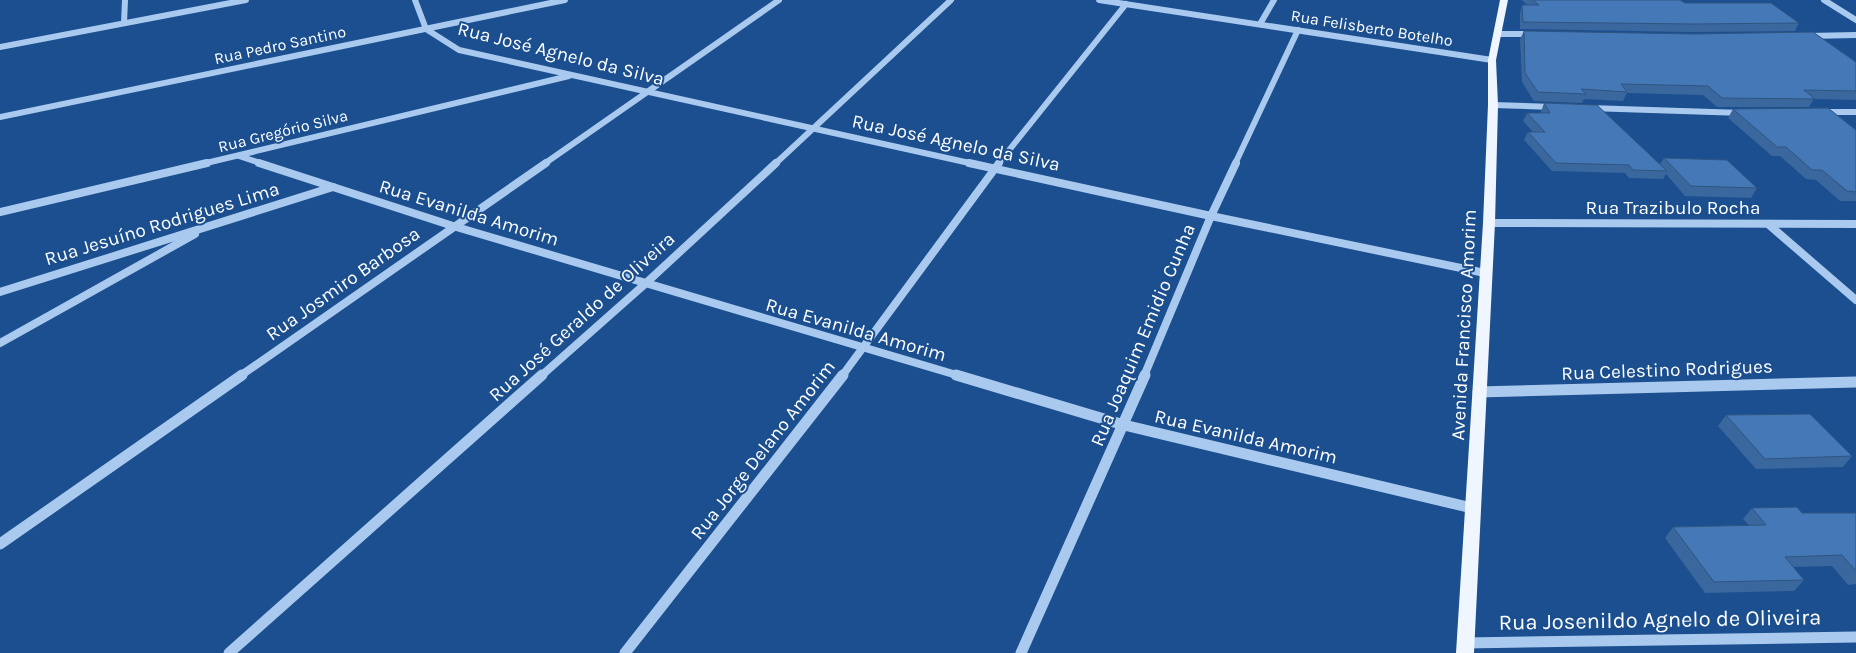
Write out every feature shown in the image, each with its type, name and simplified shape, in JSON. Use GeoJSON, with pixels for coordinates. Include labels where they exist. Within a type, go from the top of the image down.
{"type":"FeatureCollection","features":[{"type":"Feature","properties":{"kind":"main road","name":"Avenida Francisco Amorim"},"geometry":{"type":"LineString","coordinates":[[1465,648],[1485,273],[1490,224],[1493,105],[1492,60],[1504,0]]}},
{"type":"Feature","properties":{"kind":"street"},"geometry":{"type":"LineString","coordinates":[[124,22],[125,0]]}},
{"type":"Feature","properties":{"kind":"street"},"geometry":{"type":"LineString","coordinates":[[0,47],[246,0]]}},
{"type":"Feature","properties":{"kind":"street"},"geometry":{"type":"LineString","coordinates":[[415,0],[426,29]]}},
{"type":"Feature","properties":{"kind":"street","name":"Rua Pedro Santino"},"geometry":{"type":"LineString","coordinates":[[0,117],[565,0]]}},
{"type":"Feature","properties":{"kind":"street","name":"Rua Josmiro Barbosa"},"geometry":{"type":"LineString","coordinates":[[0,544],[779,0]]}},
{"type":"Feature","properties":{"kind":"street","name":"Rua José Geraldo de Oliveira"},"geometry":{"type":"LineString","coordinates":[[229,653],[645,284],[811,128],[952,0]]}},
{"type":"Feature","properties":{"kind":"street","name":"Rua Felisberto Botelho"},"geometry":{"type":"LineString","coordinates":[[1099,0],[1492,60]]}},
{"type":"Feature","properties":{"kind":"street"},"geometry":{"type":"LineString","coordinates":[[1260,24],[1274,0]]}},
{"type":"Feature","properties":{"kind":"street"},"geometry":{"type":"LineString","coordinates":[[1824,0],[1856,20]]}},
{"type":"Feature","properties":{"kind":"street","name":"Rua Jorge Delano Amorim"},"geometry":{"type":"LineString","coordinates":[[626,653],[863,349],[995,168],[1126,4]]}},
{"type":"Feature","properties":{"kind":"street","name":"Rua José Agnelo da Silva"},"geometry":{"type":"LineString","coordinates":[[426,29],[459,50],[1210,216],[1485,273]]}},
{"type":"Feature","properties":{"kind":"street","name":"Rua Joaquim Emidio Cunha"},"geometry":{"type":"LineString","coordinates":[[1021,653],[1124,425],[1210,216],[1298,30]]}},
{"type":"Feature","properties":{"kind":"street"},"geometry":{"type":"LineString","coordinates":[[1497,34],[1545,34]]}},
{"type":"Feature","properties":{"kind":"street"},"geometry":{"type":"LineString","coordinates":[[1797,36],[1856,35]]}},
{"type":"Feature","properties":{"kind":"street","name":"Rua Gregório Silva"},"geometry":{"type":"LineString","coordinates":[[0,212],[572,75]]}},
{"type":"Feature","properties":{"kind":"street"},"geometry":{"type":"LineString","coordinates":[[1493,105],[1563,107]]}},
{"type":"Feature","properties":{"kind":"street"},"geometry":{"type":"LineString","coordinates":[[1583,108],[1752,113]]}},
{"type":"Feature","properties":{"kind":"street"},"geometry":{"type":"LineString","coordinates":[[1809,112],[1856,112]]}},
{"type":"Feature","properties":{"kind":"street","name":"Rua Evanilda Amorim"},"geometry":{"type":"LineString","coordinates":[[239,156],[453,226],[1124,425],[1472,508]]}},
{"type":"Feature","properties":{"kind":"street","name":"Rua Jesuíno Rodrigues Lima"},"geometry":{"type":"LineString","coordinates":[[0,292],[334,187]]}},
{"type":"Feature","properties":{"kind":"street","name":"Rua Trazibulo Rocha"},"geometry":{"type":"LineString","coordinates":[[1490,224],[1856,224]]}},
{"type":"Feature","properties":{"kind":"street"},"geometry":{"type":"LineString","coordinates":[[1768,224],[1856,300]]}},
{"type":"Feature","properties":{"kind":"street"},"geometry":{"type":"LineString","coordinates":[[0,343],[210,226]]}},
{"type":"Feature","properties":{"kind":"street","name":"Rua Celestino Rodrigues"},"geometry":{"type":"LineString","coordinates":[[1478,392],[1856,382]]}},
{"type":"Feature","properties":{"kind":"street","name":"Rua Josenildo Agnelo de Oliveira"},"geometry":{"type":"LineString","coordinates":[[1465,648],[1856,637]]}},
{"type":"Feature","properties":{"kind":"building"},"geometry":{"type":"Polygon","coordinates":[[[1533,0],[1680,0],[1685,3],[1771,3],[1799,23],[1523,22],[1522,5],[1539,5],[1533,0]]]}},
{"type":"Feature","properties":{"kind":"building"},"geometry":{"type":"Polygon","coordinates":[[[1524,31],[1694,34],[1813,32],[1856,62],[1856,91],[1804,90],[1815,99],[1722,98],[1708,86],[1621,84],[1627,92],[1581,89],[1586,94],[1538,92],[1525,73],[1524,31]]]}},
{"type":"Feature","properties":{"kind":"building"},"geometry":{"type":"Polygon","coordinates":[[[1544,103],[1597,105],[1667,171],[1633,170],[1629,165],[1556,163],[1528,132],[1545,132],[1527,113],[1550,113],[1544,103]]]}},
{"type":"Feature","properties":{"kind":"building"},"geometry":{"type":"Polygon","coordinates":[[[1828,108],[1856,130],[1856,192],[1847,191],[1822,170],[1812,170],[1786,147],[1777,147],[1733,109],[1828,108]]]}},
{"type":"Feature","properties":{"kind":"building"},"geometry":{"type":"Polygon","coordinates":[[[1664,158],[1727,160],[1757,188],[1691,186],[1664,158]]]}},
{"type":"Feature","properties":{"kind":"building"},"geometry":{"type":"Polygon","coordinates":[[[1810,414],[1852,456],[1765,459],[1726,415],[1810,414]]]}},
{"type":"Feature","properties":{"kind":"building"},"geometry":{"type":"Polygon","coordinates":[[[1797,507],[1802,513],[1856,513],[1856,571],[1842,555],[1785,557],[1804,580],[1714,582],[1673,527],[1766,525],[1752,508],[1797,507]]]}}]}
